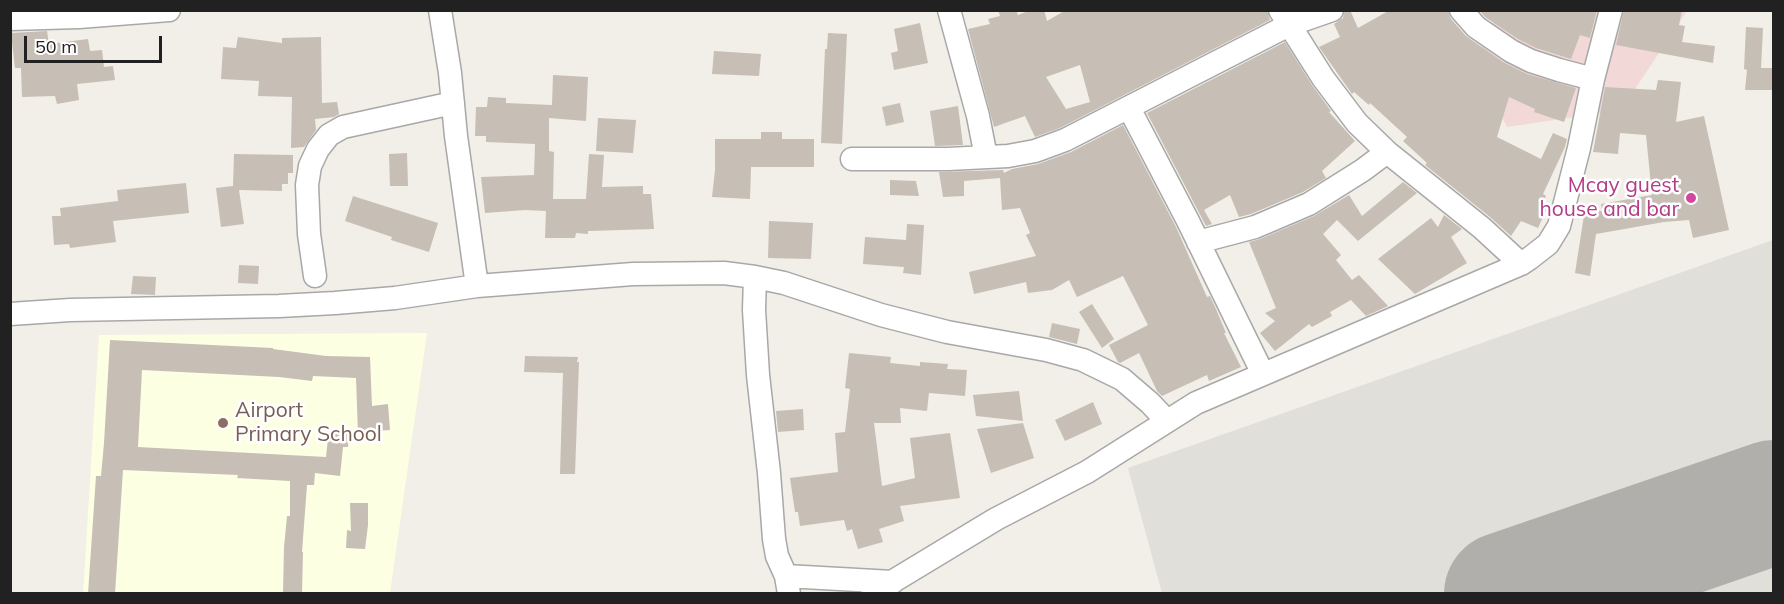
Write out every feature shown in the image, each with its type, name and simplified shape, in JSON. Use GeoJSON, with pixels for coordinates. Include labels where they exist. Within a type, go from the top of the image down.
{"type":"FeatureCollection","features":[{"type":"Feature","properties":{"kind":"street"},"geometry":{"type":"LineString","coordinates":[[10,19],[79,17],[169,10]]}},
{"type":"Feature","properties":{"kind":"street"},"geometry":{"type":"LineString","coordinates":[[440,10],[477,286]]}},
{"type":"Feature","properties":{"kind":"street"},"geometry":{"type":"LineString","coordinates":[[949,10],[978,116],[986,157]]}},
{"type":"Feature","properties":{"kind":"street"},"geometry":{"type":"LineString","coordinates":[[852,159],[948,159],[1008,156],[1035,151],[1065,140],[1245,47],[1285,18],[1332,10]]}},
{"type":"Feature","properties":{"kind":"street"},"geometry":{"type":"LineString","coordinates":[[1461,10],[1476,27],[1510,51],[1531,61],[1593,79]]}},
{"type":"Feature","properties":{"kind":"street"},"geometry":{"type":"LineString","coordinates":[[872,594],[996,519],[1087,472],[1196,404],[1521,264],[1548,244],[1559,226],[1611,10]]}},
{"type":"Feature","properties":{"kind":"street"},"geometry":{"type":"LineString","coordinates":[[1285,18],[1323,78],[1357,123],[1387,152],[1482,228],[1521,264]]}},
{"type":"Feature","properties":{"kind":"street"},"geometry":{"type":"LineString","coordinates":[[315,276],[308,225],[307,185],[310,165],[323,142],[329,135],[343,127],[453,103]]}},
{"type":"Feature","properties":{"kind":"street"},"geometry":{"type":"LineString","coordinates":[[1129,108],[1263,374]]}},
{"type":"Feature","properties":{"kind":"street"},"geometry":{"type":"LineString","coordinates":[[1198,242],[1255,227],[1309,204],[1387,152]]}},
{"type":"Feature","properties":{"kind":"street"},"geometry":{"type":"LineString","coordinates":[[10,314],[70,310],[335,303],[395,298],[477,286],[633,274],[724,273],[784,283],[881,315],[947,332],[1046,350],[1083,360],[1122,379],[1167,421]]}},
{"type":"Feature","properties":{"kind":"street"},"geometry":{"type":"LineString","coordinates":[[754,277],[758,375],[774,539],[777,556],[788,585],[893,582]]}},
{"type":"Feature","properties":{"kind":"shaded area"},"geometry":{"type":"Polygon","coordinates":[[[1499,11],[1687,11],[1621,110],[1507,127],[1473,63],[1499,11]]]}},
{"type":"Feature","properties":{"kind":"shaded area"},"geometry":{"type":"Polygon","coordinates":[[[1773,240],[1773,593],[1162,593],[1128,468],[1773,240]]]}},
{"type":"Feature","properties":{"kind":"shaded area"},"geometry":{"type":"Polygon","coordinates":[[[427,333],[390,593],[83,594],[99,335],[427,333]]]}},
{"type":"Feature","properties":{"kind":"building"},"geometry":{"type":"Polygon","coordinates":[[[998,10],[1016,10],[1018,15],[1031,10],[1044,10],[1047,21],[1066,10],[1267,10],[1270,20],[1060,128],[1035,137],[1025,116],[994,127],[968,29],[990,24],[988,19],[1000,16],[998,10]],[[1080,65],[1046,77],[1066,109],[1090,102],[1080,65]]]}},
{"type":"Feature","properties":{"kind":"building"},"geometry":{"type":"Polygon","coordinates":[[[1345,10],[1350,10],[1358,28],[1390,10],[1448,10],[1451,19],[1466,36],[1503,62],[1527,74],[1576,88],[1564,122],[1534,112],[1535,109],[1509,97],[1497,137],[1541,159],[1553,133],[1567,139],[1543,194],[1546,196],[1541,205],[1547,208],[1538,228],[1521,221],[1511,236],[1425,165],[1427,163],[1403,141],[1407,137],[1370,103],[1369,105],[1354,92],[1352,94],[1319,47],[1340,37],[1334,24],[1343,18],[1345,10]]]}},
{"type":"Feature","properties":{"kind":"building"},"geometry":{"type":"Polygon","coordinates":[[[1479,10],[1597,10],[1590,38],[1580,35],[1571,59],[1536,48],[1518,39],[1485,17],[1479,10]]]}},
{"type":"Feature","properties":{"kind":"building"},"geometry":{"type":"Polygon","coordinates":[[[1624,10],[1682,10],[1679,25],[1685,26],[1682,42],[1715,46],[1713,63],[1616,45],[1624,10]]]}},
{"type":"Feature","properties":{"kind":"building"},"geometry":{"type":"Polygon","coordinates":[[[920,23],[928,63],[894,70],[891,53],[898,51],[894,29],[920,23]]]}},
{"type":"Feature","properties":{"kind":"building"},"geometry":{"type":"Polygon","coordinates":[[[1746,27],[1763,28],[1761,68],[1773,68],[1773,90],[1745,90],[1746,27]]]}},
{"type":"Feature","properties":{"kind":"building"},"geometry":{"type":"Polygon","coordinates":[[[47,31],[49,44],[88,39],[90,51],[102,50],[104,67],[113,66],[115,80],[77,84],[79,100],[57,104],[55,96],[22,97],[21,68],[15,68],[11,33],[47,31]]]}},
{"type":"Feature","properties":{"kind":"building"},"geometry":{"type":"Polygon","coordinates":[[[828,33],[847,34],[842,144],[821,143],[825,49],[827,49],[828,33]]]}},
{"type":"Feature","properties":{"kind":"building"},"geometry":{"type":"Polygon","coordinates":[[[238,37],[282,43],[282,38],[321,37],[322,103],[337,102],[339,114],[334,117],[315,119],[316,130],[304,147],[291,148],[292,97],[258,96],[259,81],[221,79],[223,47],[236,48],[238,37]]]}},
{"type":"Feature","properties":{"kind":"building"},"geometry":{"type":"Polygon","coordinates":[[[1285,42],[1331,111],[1329,112],[1355,141],[1322,171],[1326,178],[1303,192],[1239,217],[1230,195],[1204,210],[1212,224],[1206,226],[1147,113],[1285,42]]]}},
{"type":"Feature","properties":{"kind":"building"},"geometry":{"type":"Polygon","coordinates":[[[714,51],[761,54],[759,76],[712,74],[714,51]]]}},
{"type":"Feature","properties":{"kind":"building"},"geometry":{"type":"Polygon","coordinates":[[[553,75],[588,77],[586,121],[549,118],[549,151],[554,152],[553,199],[586,199],[589,154],[604,155],[602,187],[643,186],[643,194],[651,194],[654,229],[588,231],[588,234],[576,233],[575,238],[545,238],[546,211],[485,213],[481,177],[534,175],[535,144],[486,142],[486,136],[475,136],[476,107],[487,107],[488,97],[506,98],[506,103],[552,105],[553,75]]]}},
{"type":"Feature","properties":{"kind":"building"},"geometry":{"type":"Polygon","coordinates":[[[1658,80],[1681,82],[1676,122],[1704,116],[1729,230],[1693,238],[1689,220],[1596,234],[1590,276],[1575,273],[1585,209],[1602,211],[1601,204],[1652,195],[1646,135],[1620,133],[1618,154],[1593,152],[1605,87],[1656,90],[1658,80]]]}},
{"type":"Feature","properties":{"kind":"building"},"geometry":{"type":"Polygon","coordinates":[[[900,103],[904,122],[886,126],[882,107],[900,103]]]}},
{"type":"Feature","properties":{"kind":"building"},"geometry":{"type":"Polygon","coordinates":[[[958,106],[963,145],[935,146],[930,111],[958,106]]]}},
{"type":"Feature","properties":{"kind":"building"},"geometry":{"type":"Polygon","coordinates":[[[598,118],[636,120],[633,153],[596,151],[598,118]]]}},
{"type":"Feature","properties":{"kind":"building"},"geometry":{"type":"Polygon","coordinates":[[[1123,125],[1176,227],[1207,297],[1210,296],[1226,333],[1224,333],[1241,367],[1209,381],[1207,375],[1162,396],[1157,391],[1139,353],[1120,363],[1109,345],[1148,325],[1123,276],[1077,297],[1069,280],[1052,290],[1028,293],[1026,282],[974,294],[969,272],[1036,256],[1026,235],[1030,233],[1020,208],[1002,210],[1000,178],[964,181],[964,196],[943,197],[939,172],[1003,170],[1004,173],[1071,152],[1123,125]]]}},
{"type":"Feature","properties":{"kind":"building"},"geometry":{"type":"Polygon","coordinates":[[[761,132],[782,132],[782,139],[814,139],[814,167],[751,167],[750,199],[712,197],[715,139],[761,139],[761,132]]]}},
{"type":"Feature","properties":{"kind":"building"},"geometry":{"type":"Polygon","coordinates":[[[407,153],[408,186],[390,186],[389,154],[407,153]]]}},
{"type":"Feature","properties":{"kind":"building"},"geometry":{"type":"Polygon","coordinates":[[[234,154],[293,155],[293,173],[288,173],[288,184],[282,184],[282,191],[239,190],[244,224],[221,227],[216,188],[233,186],[234,154]]]}},
{"type":"Feature","properties":{"kind":"building"},"geometry":{"type":"Polygon","coordinates":[[[890,180],[916,181],[919,196],[890,195],[890,180]]]}},
{"type":"Feature","properties":{"kind":"building"},"geometry":{"type":"Polygon","coordinates":[[[1403,182],[1417,193],[1358,241],[1337,220],[1323,234],[1341,255],[1336,260],[1352,280],[1359,275],[1388,306],[1366,316],[1351,300],[1330,312],[1332,316],[1312,327],[1309,324],[1275,351],[1260,333],[1275,321],[1265,313],[1276,308],[1249,242],[1314,216],[1349,195],[1362,216],[1403,182]]]}},
{"type":"Feature","properties":{"kind":"building"},"geometry":{"type":"Polygon","coordinates":[[[186,183],[189,213],[113,221],[116,242],[70,248],[69,244],[54,245],[52,216],[61,216],[60,208],[118,201],[117,190],[186,183]]]}},
{"type":"Feature","properties":{"kind":"building"},"geometry":{"type":"Polygon","coordinates":[[[353,196],[438,223],[429,252],[391,240],[392,237],[345,221],[353,196]]]}},
{"type":"Feature","properties":{"kind":"building"},"geometry":{"type":"Polygon","coordinates":[[[1444,215],[1462,229],[1451,237],[1467,263],[1415,294],[1378,259],[1431,218],[1438,227],[1444,215]]]}},
{"type":"Feature","properties":{"kind":"building"},"geometry":{"type":"Polygon","coordinates":[[[769,221],[813,223],[811,259],[768,258],[769,221]]]}},
{"type":"Feature","properties":{"kind":"building"},"geometry":{"type":"Polygon","coordinates":[[[907,224],[924,225],[921,275],[903,273],[904,267],[863,264],[865,237],[906,240],[907,224]]]}},
{"type":"Feature","properties":{"kind":"building"},"geometry":{"type":"Polygon","coordinates":[[[239,265],[259,266],[258,284],[238,283],[239,265]]]}},
{"type":"Feature","properties":{"kind":"building"},"geometry":{"type":"Polygon","coordinates":[[[133,276],[156,277],[155,295],[131,294],[133,276]]]}},
{"type":"Feature","properties":{"kind":"building"},"geometry":{"type":"Polygon","coordinates":[[[1092,304],[1114,339],[1102,348],[1079,312],[1092,304]]]}},
{"type":"Feature","properties":{"kind":"building"},"geometry":{"type":"Polygon","coordinates":[[[1052,323],[1080,329],[1077,344],[1049,337],[1052,323]]]}},
{"type":"Feature","properties":{"kind":"building"},"geometry":{"type":"Polygon","coordinates":[[[110,340],[273,348],[326,356],[370,357],[372,406],[388,404],[390,430],[377,431],[377,433],[358,434],[356,378],[313,376],[312,381],[279,377],[142,370],[138,447],[326,457],[329,429],[349,431],[348,447],[343,447],[340,476],[315,473],[314,485],[307,485],[302,552],[302,594],[283,594],[284,547],[287,516],[290,516],[290,481],[237,478],[238,475],[123,470],[115,594],[88,594],[96,476],[101,476],[104,443],[110,340]]]}},
{"type":"Feature","properties":{"kind":"building"},"geometry":{"type":"Polygon","coordinates":[[[849,353],[891,357],[890,363],[920,366],[920,362],[948,364],[947,369],[967,370],[965,396],[929,393],[927,411],[900,408],[901,423],[874,423],[882,486],[915,478],[910,438],[950,433],[960,498],[900,506],[904,521],[879,529],[883,542],[858,549],[852,529],[847,531],[844,520],[800,526],[798,512],[795,512],[790,478],[838,472],[835,433],[845,432],[850,389],[845,388],[849,353]]]}},
{"type":"Feature","properties":{"kind":"building"},"geometry":{"type":"Polygon","coordinates":[[[525,356],[578,357],[575,474],[560,474],[563,373],[524,372],[525,356]]]}},
{"type":"Feature","properties":{"kind":"building"},"geometry":{"type":"Polygon","coordinates":[[[1019,391],[1023,421],[976,416],[973,395],[1019,391]]]}},
{"type":"Feature","properties":{"kind":"building"},"geometry":{"type":"Polygon","coordinates":[[[1093,402],[1102,424],[1065,441],[1055,420],[1093,402]]]}},
{"type":"Feature","properties":{"kind":"building"},"geometry":{"type":"Polygon","coordinates":[[[803,409],[804,430],[778,432],[776,411],[803,409]]]}},
{"type":"Feature","properties":{"kind":"building"},"geometry":{"type":"Polygon","coordinates":[[[1023,423],[1034,458],[991,473],[977,429],[1023,423]]]}},
{"type":"Feature","properties":{"kind":"building"},"geometry":{"type":"Polygon","coordinates":[[[350,503],[368,503],[365,549],[346,548],[347,530],[351,531],[350,503]]]}},
{"type":"Feature","properties":{"kind":"runway"},"geometry":{"type":"LineString","coordinates":[[1506,594],[1774,502]]}},
{"type":"Feature","properties":{"kind":"place","name":"Mcay guest house and bar"},"geometry":{"type":"Point","coordinates":[1691,198]}},
{"type":"Feature","properties":{"kind":"place","name":"Airport Primary School"},"geometry":{"type":"Point","coordinates":[223,423]}}]}
